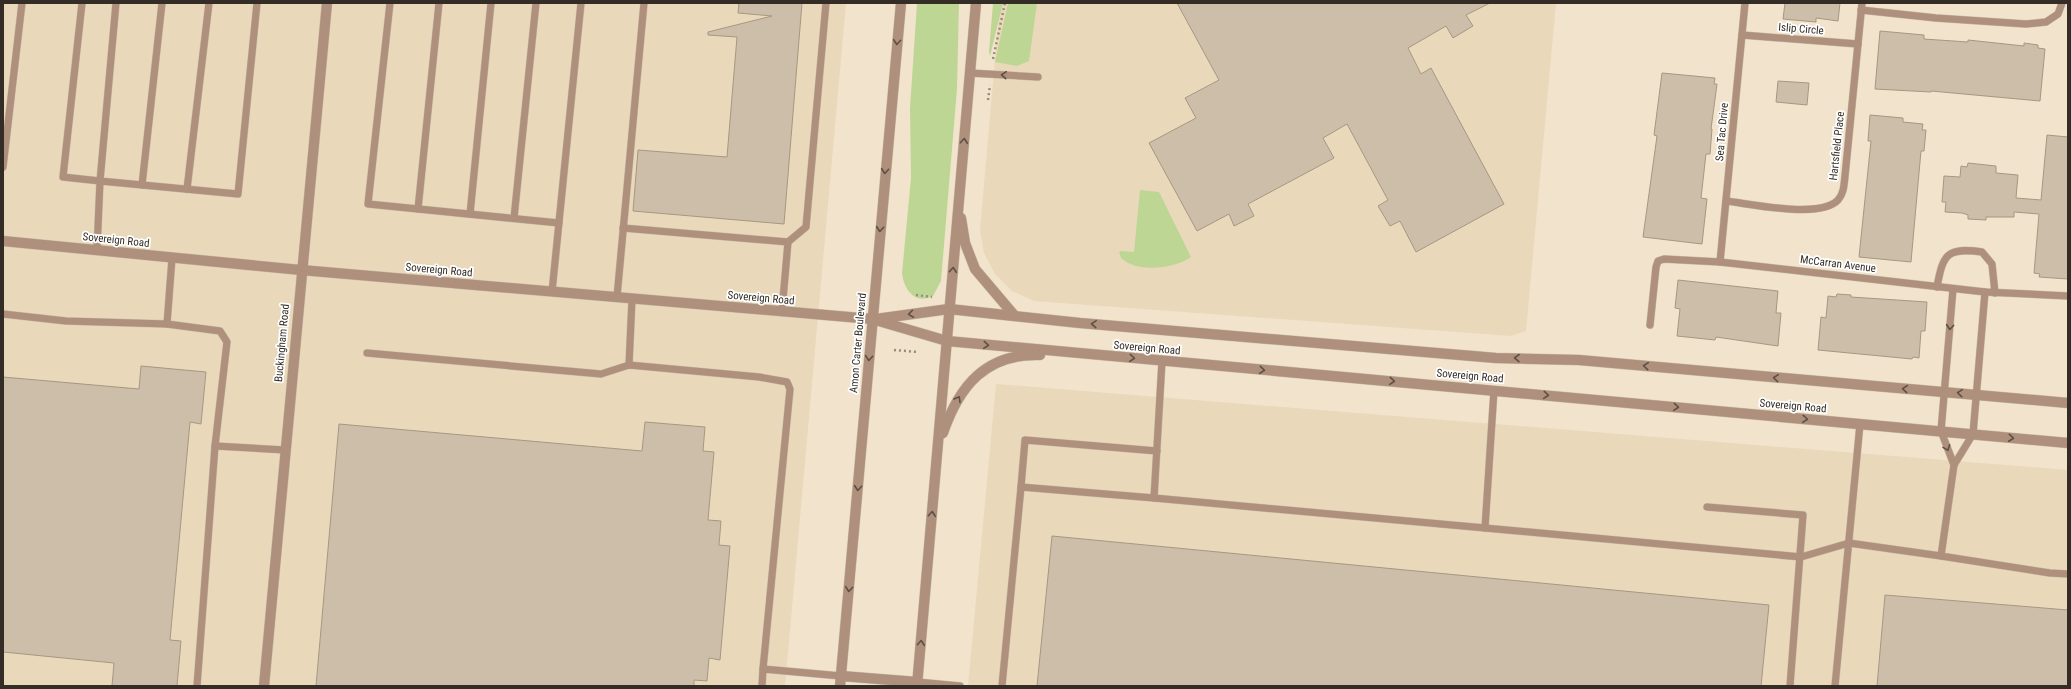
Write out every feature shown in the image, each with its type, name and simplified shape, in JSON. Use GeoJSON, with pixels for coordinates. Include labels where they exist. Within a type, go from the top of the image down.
{"type":"FeatureCollection","features":[{"type":"Feature","properties":{"kind":"street","name":"Buckingham Road"},"geometry":{"type":"LineString","coordinates":[[264,686],[301,270],[327,3]]}},
{"type":"Feature","properties":{"kind":"street","name":"Amon Carter Boulevard"},"geometry":{"type":"LineString","coordinates":[[841,681],[901,3]]}},
{"type":"Feature","properties":{"kind":"street"},"geometry":{"type":"LineString","coordinates":[[841,681],[917,684],[976,3]]}},
{"type":"Feature","properties":{"kind":"street"},"geometry":{"type":"LineString","coordinates":[[958,205],[966,243],[975,269],[1014,315]]}},
{"type":"Feature","properties":{"kind":"street","name":"Sovereign Road"},"geometry":{"type":"LineString","coordinates":[[3,242],[301,270],[782,312],[872,319],[949,309],[1080,323],[1496,358],[1579,360],[2068,403]]}},
{"type":"Feature","properties":{"kind":"street","name":"Sovereign Road"},"geometry":{"type":"LineString","coordinates":[[872,319],[947,342],[1494,390],[2068,443]]}},
{"type":"Feature","properties":{"kind":"street"},"geometry":{"type":"LineString","coordinates":[[938,448],[951,411],[965,387],[981,372],[1006,358],[1032,354],[1094,355]]}},
{"type":"Feature","properties":{"kind":"lane"},"geometry":{"type":"LineString","coordinates":[[3,168],[22,3]]}},
{"type":"Feature","properties":{"kind":"lane"},"geometry":{"type":"LineString","coordinates":[[82,3],[63,177],[238,194],[258,3]]}},
{"type":"Feature","properties":{"kind":"lane"},"geometry":{"type":"LineString","coordinates":[[97,250],[100,181],[116,3]]}},
{"type":"Feature","properties":{"kind":"lane"},"geometry":{"type":"LineString","coordinates":[[142,184],[162,3]]}},
{"type":"Feature","properties":{"kind":"lane"},"geometry":{"type":"LineString","coordinates":[[187,189],[209,3]]}},
{"type":"Feature","properties":{"kind":"lane"},"geometry":{"type":"LineString","coordinates":[[390,3],[368,204],[559,223]]}},
{"type":"Feature","properties":{"kind":"lane"},"geometry":{"type":"LineString","coordinates":[[418,209],[439,3]]}},
{"type":"Feature","properties":{"kind":"lane"},"geometry":{"type":"LineString","coordinates":[[470,214],[491,3]]}},
{"type":"Feature","properties":{"kind":"lane"},"geometry":{"type":"LineString","coordinates":[[514,218],[536,3]]}},
{"type":"Feature","properties":{"kind":"lane"},"geometry":{"type":"LineString","coordinates":[[552,292],[581,3]]}},
{"type":"Feature","properties":{"kind":"lane"},"geometry":{"type":"LineString","coordinates":[[617,297],[644,3]]}},
{"type":"Feature","properties":{"kind":"lane"},"geometry":{"type":"LineString","coordinates":[[782,312],[788,242],[806,226],[826,3]]}},
{"type":"Feature","properties":{"kind":"lane","name":"Sea Tac Drive"},"geometry":{"type":"LineString","coordinates":[[1720,262],[1745,3]]}},
{"type":"Feature","properties":{"kind":"lane"},"geometry":{"type":"LineString","coordinates":[[1862,6],[1936,18],[2026,24],[2046,22],[2058,14],[2062,3]]}},
{"type":"Feature","properties":{"kind":"lane","name":"Hartsfield Place"},"geometry":{"type":"LineString","coordinates":[[1726,201],[1806,211],[1821,209],[1832,205],[1838,199],[1843,190],[1862,6]]}},
{"type":"Feature","properties":{"kind":"lane","name":"Islip Circle"},"geometry":{"type":"LineString","coordinates":[[1742,35],[1858,44]]}},
{"type":"Feature","properties":{"kind":"lane"},"geometry":{"type":"LineString","coordinates":[[970,73],[1038,77]]}},
{"type":"Feature","properties":{"kind":"lane"},"geometry":{"type":"LineString","coordinates":[[623,228],[788,242]]}},
{"type":"Feature","properties":{"kind":"lane"},"geometry":{"type":"LineString","coordinates":[[1937,287],[1941,266],[1948,255],[1962,249],[1982,252],[1992,264],[1995,293]]}},
{"type":"Feature","properties":{"kind":"lane"},"geometry":{"type":"LineString","coordinates":[[167,324],[172,258]]}},
{"type":"Feature","properties":{"kind":"lane","name":"McCarran Avenue"},"geometry":{"type":"LineString","coordinates":[[1650,324],[1656,267],[1658,261],[1664,259],[1720,262],[1995,293],[2068,296]]}},
{"type":"Feature","properties":{"kind":"lane"},"geometry":{"type":"LineString","coordinates":[[1953,289],[1941,431],[1954,465]]}},
{"type":"Feature","properties":{"kind":"lane"},"geometry":{"type":"LineString","coordinates":[[1941,556],[1954,465],[1973,434],[1985,292]]}},
{"type":"Feature","properties":{"kind":"lane"},"geometry":{"type":"LineString","coordinates":[[629,365],[632,299]]}},
{"type":"Feature","properties":{"kind":"lane"},"geometry":{"type":"LineString","coordinates":[[3,314],[66,321],[167,324],[220,331],[227,342],[215,446],[196,686]]}},
{"type":"Feature","properties":{"kind":"lane"},"geometry":{"type":"LineString","coordinates":[[367,353],[601,374],[629,365],[759,377],[787,382],[790,389],[762,686]]}},
{"type":"Feature","properties":{"kind":"lane"},"geometry":{"type":"LineString","coordinates":[[1154,498],[1162,361]]}},
{"type":"Feature","properties":{"kind":"lane"},"geometry":{"type":"LineString","coordinates":[[1485,528],[1494,390]]}},
{"type":"Feature","properties":{"kind":"lane"},"geometry":{"type":"LineString","coordinates":[[1835,686],[1860,424]]}},
{"type":"Feature","properties":{"kind":"lane"},"geometry":{"type":"LineString","coordinates":[[1002,686],[1025,440],[1157,451]]}},
{"type":"Feature","properties":{"kind":"lane"},"geometry":{"type":"LineString","coordinates":[[215,446],[285,450]]}},
{"type":"Feature","properties":{"kind":"lane"},"geometry":{"type":"LineString","coordinates":[[1020,487],[1800,557],[1849,543],[2050,573],[2068,574]]}},
{"type":"Feature","properties":{"kind":"lane"},"geometry":{"type":"LineString","coordinates":[[1707,507],[1803,515],[1790,686]]}},
{"type":"Feature","properties":{"kind":"lane"},"geometry":{"type":"LineString","coordinates":[[763,668],[841,681]]}},
{"type":"Feature","properties":{"kind":"lane"},"geometry":{"type":"LineString","coordinates":[[917,684],[960,686]]}},
{"type":"Feature","properties":{"kind":"path"},"geometry":{"type":"LineString","coordinates":[[993,59],[1005,3]]}},
{"type":"Feature","properties":{"kind":"path"},"geometry":{"type":"LineString","coordinates":[[988,100],[990,85]]}},
{"type":"Feature","properties":{"kind":"path"},"geometry":{"type":"LineString","coordinates":[[916,295],[933,297]]}},
{"type":"Feature","properties":{"kind":"path"},"geometry":{"type":"LineString","coordinates":[[894,350],[918,352]]}},
{"type":"Feature","properties":{"kind":"shaded area"},"geometry":{"type":"Polygon","coordinates":[[[3,3],[846,3],[785,686],[3,686],[3,3]]]}},
{"type":"Feature","properties":{"kind":"shaded area"},"geometry":{"type":"Polygon","coordinates":[[[1000,3],[1556,3],[1526,331],[1511,336],[1034,301],[1012,291],[995,274],[984,253],[980,230],[1000,3]]]}},
{"type":"Feature","properties":{"kind":"shaded area"},"geometry":{"type":"Polygon","coordinates":[[[996,384],[2068,470],[2068,686],[968,686],[996,384]]]}},
{"type":"Feature","properties":{"kind":"green space"},"geometry":{"type":"Polygon","coordinates":[[[917,3],[959,3],[957,89],[941,281],[933,296],[921,299],[916,297],[908,290],[902,273],[911,178],[910,108],[917,3]]]}},
{"type":"Feature","properties":{"kind":"green space"},"geometry":{"type":"Polygon","coordinates":[[[993,3],[1003,3],[990,56],[989,52],[993,3]]]}},
{"type":"Feature","properties":{"kind":"green space"},"geometry":{"type":"Polygon","coordinates":[[[1008,3],[1037,3],[1029,61],[1017,66],[995,62],[1008,3]]]}},
{"type":"Feature","properties":{"kind":"green space"},"geometry":{"type":"Polygon","coordinates":[[[1140,190],[1159,192],[1191,257],[1166,267],[1156,268],[1136,266],[1121,258],[1119,252],[1121,251],[1134,252],[1140,190]]]}},
{"type":"Feature","properties":{"kind":"building"},"geometry":{"type":"Polygon","coordinates":[[[739,3],[802,3],[784,224],[633,211],[638,150],[727,157],[737,37],[708,35],[708,32],[772,16],[738,13],[739,3]]]}},
{"type":"Feature","properties":{"kind":"building"},"geometry":{"type":"Polygon","coordinates":[[[1177,3],[1490,3],[1466,15],[1473,26],[1453,38],[1446,26],[1408,48],[1421,74],[1431,68],[1504,204],[1416,252],[1400,221],[1390,226],[1378,206],[1388,200],[1347,124],[1323,138],[1334,158],[1248,204],[1254,216],[1234,226],[1229,214],[1197,231],[1149,143],[1196,118],[1185,98],[1219,80],[1177,3]]]}},
{"type":"Feature","properties":{"kind":"building"},"geometry":{"type":"Polygon","coordinates":[[[1785,3],[1840,3],[1838,21],[1816,18],[1816,22],[1783,19],[1785,3]]]}},
{"type":"Feature","properties":{"kind":"building"},"geometry":{"type":"Polygon","coordinates":[[[1880,31],[1924,35],[1924,39],[1968,42],[1968,40],[2024,46],[2024,43],[2038,45],[2038,48],[2045,49],[2040,101],[1931,91],[1875,89],[1880,31]]]}},
{"type":"Feature","properties":{"kind":"building"},"geometry":{"type":"Polygon","coordinates":[[[1662,73],[1715,78],[1714,84],[1717,84],[1711,129],[1710,154],[1706,154],[1701,198],[1707,199],[1702,244],[1643,237],[1657,136],[1654,135],[1662,73]]]}},
{"type":"Feature","properties":{"kind":"building"},"geometry":{"type":"Polygon","coordinates":[[[1778,81],[1809,83],[1807,105],[1776,102],[1778,81]]]}},
{"type":"Feature","properties":{"kind":"building"},"geometry":{"type":"Polygon","coordinates":[[[1870,115],[1903,118],[1903,122],[1923,124],[1922,130],[1926,130],[1924,151],[1921,151],[1911,262],[1859,257],[1871,141],[1868,141],[1870,115]]]}},
{"type":"Feature","properties":{"kind":"building"},"geometry":{"type":"Polygon","coordinates":[[[2047,135],[2068,137],[2068,279],[2039,277],[2040,274],[2034,273],[2039,214],[2014,212],[2014,217],[1986,217],[1986,220],[1968,219],[1968,215],[1962,213],[1945,212],[1946,202],[1942,202],[1944,176],[1960,177],[1961,166],[1967,167],[1968,163],[1996,166],[1996,173],[2018,175],[2016,198],[2041,200],[2047,135]]]}},
{"type":"Feature","properties":{"kind":"building"},"geometry":{"type":"Polygon","coordinates":[[[1678,280],[1778,291],[1776,313],[1781,313],[1778,346],[1716,337],[1715,340],[1677,336],[1680,309],[1675,308],[1678,280]]]}},
{"type":"Feature","properties":{"kind":"building"},"geometry":{"type":"Polygon","coordinates":[[[1837,294],[1851,295],[1851,297],[1927,302],[1925,331],[1921,331],[1919,358],[1913,357],[1912,359],[1818,350],[1821,317],[1826,318],[1828,296],[1836,297],[1837,294]]]}},
{"type":"Feature","properties":{"kind":"building"},"geometry":{"type":"Polygon","coordinates":[[[141,366],[206,372],[201,424],[190,422],[170,640],[181,641],[177,686],[112,686],[114,663],[3,652],[3,377],[139,389],[141,366]]]}},
{"type":"Feature","properties":{"kind":"building"},"geometry":{"type":"Polygon","coordinates":[[[645,422],[705,427],[703,451],[714,452],[708,520],[721,521],[719,545],[730,546],[720,660],[709,658],[707,681],[694,680],[694,686],[316,686],[339,424],[642,451],[645,422]]]}},
{"type":"Feature","properties":{"kind":"building"},"geometry":{"type":"Polygon","coordinates":[[[1052,536],[1769,605],[1761,686],[1037,686],[1052,536]]]}},
{"type":"Feature","properties":{"kind":"building"},"geometry":{"type":"Polygon","coordinates":[[[1885,595],[2068,610],[2068,686],[1877,686],[1885,595]]]}}]}
